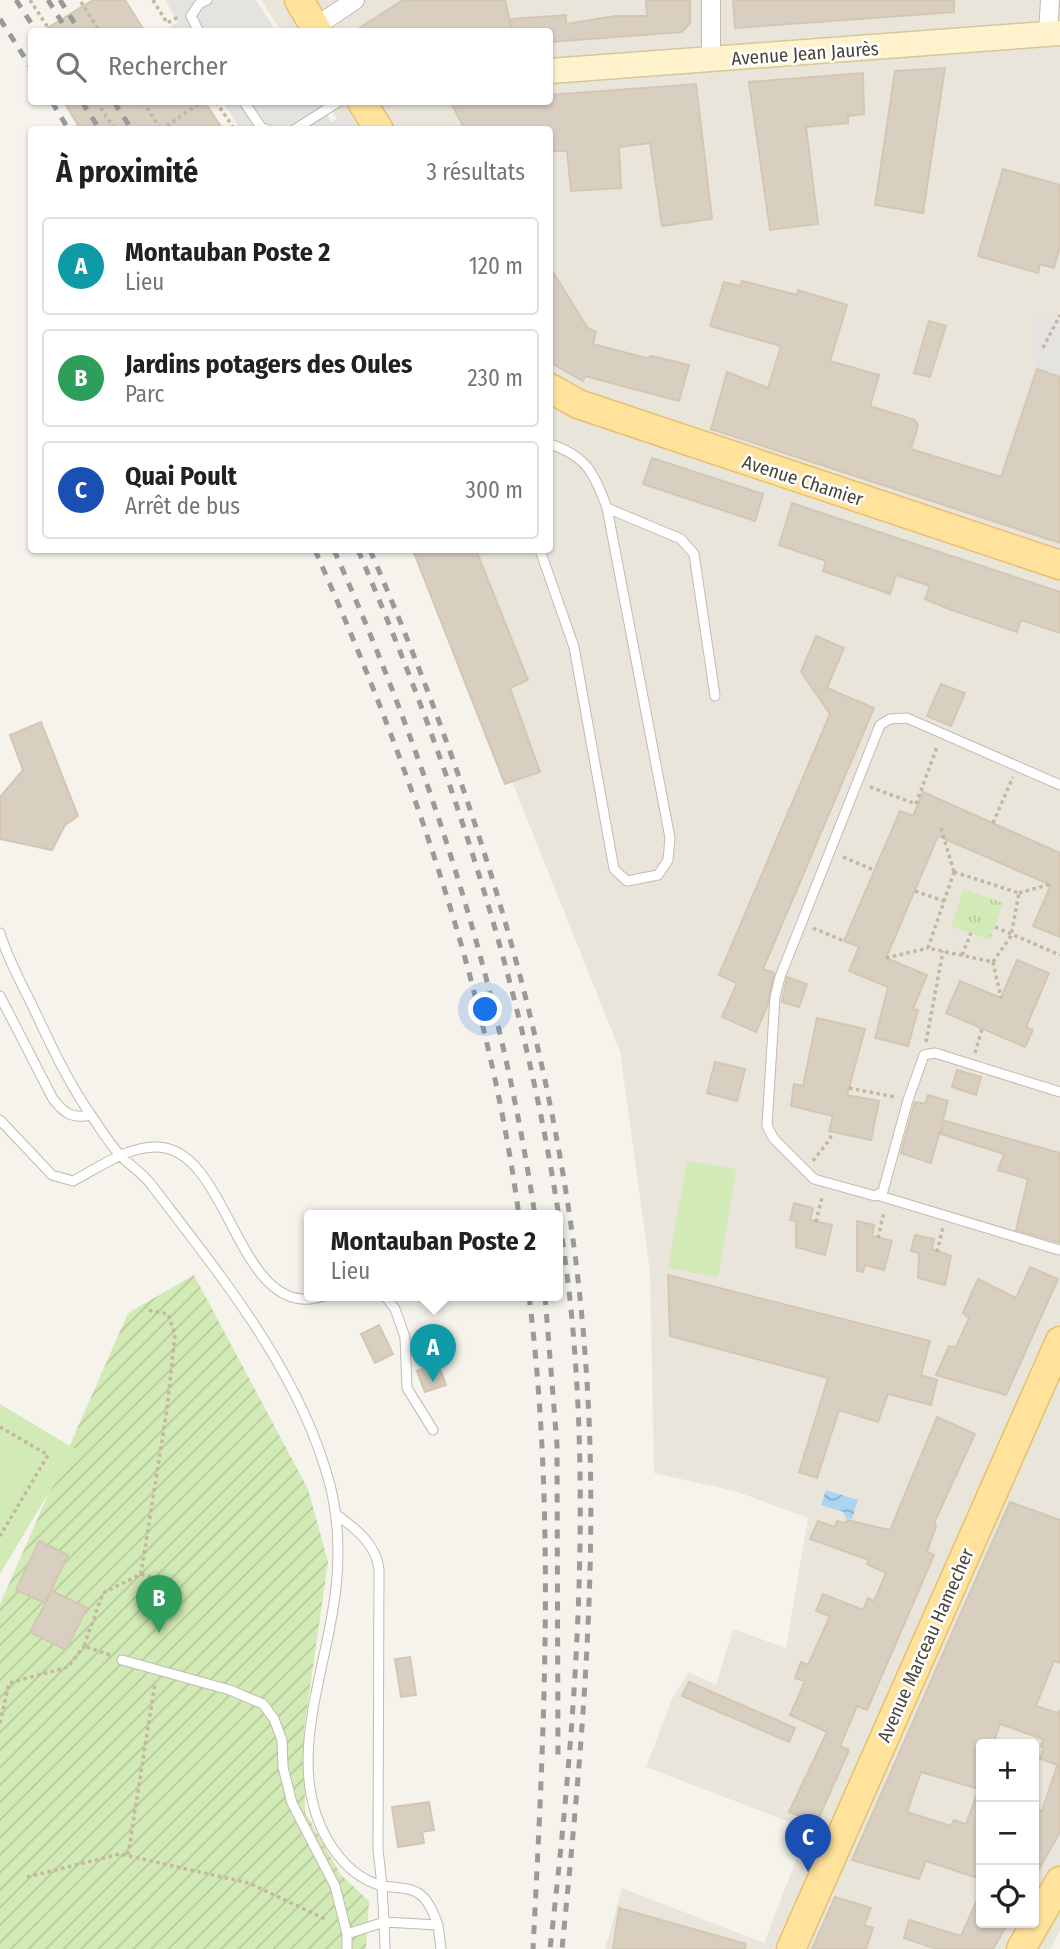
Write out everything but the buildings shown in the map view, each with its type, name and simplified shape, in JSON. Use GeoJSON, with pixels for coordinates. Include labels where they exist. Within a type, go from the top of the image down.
{"type":"FeatureCollection","features":[{"type":"Feature","properties":{"kind":"main road"},"geometry":{"type":"LineString","coordinates":[[299,0],[315,28]]}},
{"type":"Feature","properties":{"kind":"main road"},"geometry":{"type":"LineString","coordinates":[[364,105],[377,126]]}},
{"type":"Feature","properties":{"kind":"main road","name":"Avenue Chamier"},"geometry":{"type":"LineString","coordinates":[[553,389],[578,404],[1060,565]]}},
{"type":"Feature","properties":{"kind":"main road","name":"Avenue Marceau Hamecher"},"geometry":{"type":"LineString","coordinates":[[791,1949],[1054,1371],[1060,1341]]}},
{"type":"Feature","properties":{"kind":"main road"},"geometry":{"type":"LineString","coordinates":[[1021,1949],[1060,1881]]}},
{"type":"Feature","properties":{"kind":"street"},"geometry":{"type":"LineString","coordinates":[[317,28],[354,0]]}},
{"type":"Feature","properties":{"kind":"street"},"geometry":{"type":"LineString","coordinates":[[711,0],[711,60]]}},
{"type":"Feature","properties":{"kind":"street"},"geometry":{"type":"LineString","coordinates":[[1050,0],[1054,36]]}},
{"type":"Feature","properties":{"kind":"street","name":"Avenue Jean Jaurès"},"geometry":{"type":"LineString","coordinates":[[553,71],[1054,36]]}},
{"type":"Feature","properties":{"kind":"lane"},"geometry":{"type":"LineString","coordinates":[[197,28],[191,16],[207,0]]}},
{"type":"Feature","properties":{"kind":"lane"},"geometry":{"type":"LineString","coordinates":[[246,105],[260,126]]}},
{"type":"Feature","properties":{"kind":"lane"},"geometry":{"type":"LineString","coordinates":[[300,126],[333,105]]}},
{"type":"Feature","properties":{"kind":"lane"},"geometry":{"type":"LineString","coordinates":[[541,553],[574,647],[614,869],[627,881],[658,875],[668,860],[670,838],[607,508],[597,481],[575,452],[553,445]]}},
{"type":"Feature","properties":{"kind":"lane"},"geometry":{"type":"LineString","coordinates":[[607,508],[681,538],[694,554],[715,696]]}},
{"type":"Feature","properties":{"kind":"lane"},"geometry":{"type":"LineString","coordinates":[[1059,1250],[877,1195],[814,1179],[769,1132],[766,1118],[775,997],[828,851],[877,730],[885,721],[907,718],[1060,785]]}},
{"type":"Feature","properties":{"kind":"lane"},"geometry":{"type":"LineString","coordinates":[[0,933],[41,1025],[91,1115],[121,1156],[147,1180],[258,1330],[293,1390],[322,1455],[337,1515],[334,1607],[309,1734],[310,1797],[318,1823],[343,1862],[360,1878],[382,1886],[420,1893],[428,1900],[438,1925],[441,1949]]}},
{"type":"Feature","properties":{"kind":"lane"},"geometry":{"type":"LineString","coordinates":[[0,996],[53,1099],[64,1112],[77,1118],[91,1115]]}},
{"type":"Feature","properties":{"kind":"lane"},"geometry":{"type":"LineString","coordinates":[[877,1195],[883,1191],[908,1100],[924,1055],[935,1053],[1060,1092]]}},
{"type":"Feature","properties":{"kind":"lane"},"geometry":{"type":"LineString","coordinates":[[0,1120],[52,1175],[73,1181],[121,1156],[145,1147],[159,1146],[184,1156],[208,1184],[244,1250],[268,1279],[293,1298],[304,1300]]}},
{"type":"Feature","properties":{"kind":"lane"},"geometry":{"type":"LineString","coordinates":[[388,1301],[402,1322],[407,1388],[433,1430]]}},
{"type":"Feature","properties":{"kind":"lane"},"geometry":{"type":"LineString","coordinates":[[337,1515],[366,1540],[373,1550],[379,1569],[378,1849],[385,1949]]}},
{"type":"Feature","properties":{"kind":"lane"},"geometry":{"type":"LineString","coordinates":[[122,1660],[230,1690],[263,1704],[274,1719],[282,1740],[283,1767],[292,1803],[335,1886],[346,1931],[347,1949]]}},
{"type":"Feature","properties":{"kind":"lane"},"geometry":{"type":"LineString","coordinates":[[346,1931],[384,1923],[438,1925]]}},
{"type":"Feature","properties":{"kind":"path"},"geometry":{"type":"LineString","coordinates":[[30,0],[48,28]]}},
{"type":"Feature","properties":{"kind":"path"},"geometry":{"type":"LineString","coordinates":[[153,0],[167,23],[179,16],[184,24]]}},
{"type":"Feature","properties":{"kind":"path"},"geometry":{"type":"LineString","coordinates":[[82,1],[98,28]]}},
{"type":"Feature","properties":{"kind":"path"},"geometry":{"type":"LineString","coordinates":[[99,105],[112,126]]}},
{"type":"Feature","properties":{"kind":"path"},"geometry":{"type":"LineString","coordinates":[[145,105],[158,126]]}},
{"type":"Feature","properties":{"kind":"path"},"geometry":{"type":"LineString","coordinates":[[165,126],[196,105]]}},
{"type":"Feature","properties":{"kind":"path"},"geometry":{"type":"LineString","coordinates":[[218,105],[232,126]]}},
{"type":"Feature","properties":{"kind":"path"},"geometry":{"type":"LineString","coordinates":[[1043,348],[1060,314]]}},
{"type":"Feature","properties":{"kind":"path"},"geometry":{"type":"LineString","coordinates":[[855,782],[917,804],[943,732]]}},
{"type":"Feature","properties":{"kind":"path"},"geometry":{"type":"LineString","coordinates":[[993,823],[1018,766]]}},
{"type":"Feature","properties":{"kind":"path"},"geometry":{"type":"LineString","coordinates":[[928,948],[954,872],[941,828]]}},
{"type":"Feature","properties":{"kind":"path"},"geometry":{"type":"LineString","coordinates":[[828,851],[874,870]]}},
{"type":"Feature","properties":{"kind":"path"},"geometry":{"type":"LineString","coordinates":[[954,872],[1019,893],[1051,884]]}},
{"type":"Feature","properties":{"kind":"path"},"geometry":{"type":"LineString","coordinates":[[915,891],[944,901]]}},
{"type":"Feature","properties":{"kind":"path"},"geometry":{"type":"LineString","coordinates":[[1001,998],[993,962],[1011,936],[1019,893]]}},
{"type":"Feature","properties":{"kind":"path"},"geometry":{"type":"LineString","coordinates":[[801,923],[844,941]]}},
{"type":"Feature","properties":{"kind":"path"},"geometry":{"type":"LineString","coordinates":[[995,928],[1060,955]]}},
{"type":"Feature","properties":{"kind":"path"},"geometry":{"type":"LineString","coordinates":[[962,956],[971,933]]}},
{"type":"Feature","properties":{"kind":"path"},"geometry":{"type":"LineString","coordinates":[[886,958],[928,948],[993,962]]}},
{"type":"Feature","properties":{"kind":"path"},"geometry":{"type":"LineString","coordinates":[[924,1055],[943,951]]}},
{"type":"Feature","properties":{"kind":"path"},"geometry":{"type":"LineString","coordinates":[[971,1065],[982,1029]]}},
{"type":"Feature","properties":{"kind":"path"},"geometry":{"type":"LineString","coordinates":[[849,1088],[908,1100]]}},
{"type":"Feature","properties":{"kind":"path"},"geometry":{"type":"LineString","coordinates":[[805,1170],[831,1139],[832,1132]]}},
{"type":"Feature","properties":{"kind":"path"},"geometry":{"type":"LineString","coordinates":[[816,1222],[826,1183]]}},
{"type":"Feature","properties":{"kind":"path"},"geometry":{"type":"LineString","coordinates":[[878,1238],[888,1199]]}},
{"type":"Feature","properties":{"kind":"path"},"geometry":{"type":"LineString","coordinates":[[937,1252],[946,1217]]}},
{"type":"Feature","properties":{"kind":"path"},"geometry":{"type":"LineString","coordinates":[[141,1574],[167,1409],[175,1334],[168,1314],[148,1310]]}},
{"type":"Feature","properties":{"kind":"path"},"geometry":{"type":"LineString","coordinates":[[0,1427],[48,1455],[0,1536]]}},
{"type":"Feature","properties":{"kind":"path"},"geometry":{"type":"LineString","coordinates":[[0,1723],[9,1683],[68,1667],[84,1646],[103,1593],[141,1574],[167,1582]]}},
{"type":"Feature","properties":{"kind":"path"},"geometry":{"type":"LineString","coordinates":[[84,1646],[122,1660]]}},
{"type":"Feature","properties":{"kind":"path"},"geometry":{"type":"LineString","coordinates":[[128,1855],[157,1671]]}},
{"type":"Feature","properties":{"kind":"path"},"geometry":{"type":"LineString","coordinates":[[27,1877],[96,1858],[128,1855],[249,1883],[346,1931]]}},
{"type":"Feature","properties":{"kind":"shaded area"},"geometry":{"type":"Polygon","coordinates":[[[165,0],[256,0],[274,28],[169,27],[178,22],[165,0]]]}},
{"type":"Feature","properties":{"kind":"shaded area"},"geometry":{"type":"Polygon","coordinates":[[[261,0],[1060,0],[1060,1931],[1050,1949],[605,1949],[622,1888],[764,1943],[808,1829],[646,1767],[673,1697],[689,1672],[716,1685],[733,1629],[786,1648],[808,1518],[735,1491],[654,1473],[650,1271],[620,1051],[509,774],[414,553],[553,553],[553,126],[342,126],[328,105],[553,105],[553,28],[279,28],[261,0]]]}},
{"type":"Feature","properties":{"kind":"shaded area"},"geometry":{"type":"Polygon","coordinates":[[[225,105],[322,105],[331,122],[349,112],[358,126],[238,126],[225,105]]]}},
{"type":"Feature","properties":{"kind":"shaded area"},"geometry":{"type":"Polygon","coordinates":[[[1031,312],[1060,321],[1060,377],[1037,369],[1031,344],[1031,312]]]}},
{"type":"Feature","properties":{"kind":"green space"},"geometry":{"type":"Polygon","coordinates":[[[964,889],[1003,903],[990,940],[951,926],[964,889]]]}},
{"type":"Feature","properties":{"kind":"green space"},"geometry":{"type":"Polygon","coordinates":[[[687,1161],[736,1169],[718,1277],[668,1268],[687,1161]]]}},
{"type":"Feature","properties":{"kind":"green space"},"geometry":{"type":"Polygon","coordinates":[[[194,1275],[308,1489],[328,1562],[304,1729],[305,1812],[341,1875],[369,1901],[366,1949],[0,1949],[0,1604],[128,1313],[194,1275]]]}},
{"type":"Feature","properties":{"kind":"green space"},"geometry":{"type":"Polygon","coordinates":[[[0,1404],[75,1449],[0,1574],[0,1404]]]}},
{"type":"Feature","properties":{"kind":"water"},"geometry":{"type":"Polygon","coordinates":[[[826,1490],[858,1500],[852,1519],[846,1518],[843,1512],[821,1505],[826,1490]]]}},
{"type":"Feature","properties":{"kind":"railway"},"geometry":{"type":"LineString","coordinates":[[16,0],[34,28]]}},
{"type":"Feature","properties":{"kind":"railway"},"geometry":{"type":"LineString","coordinates":[[48,0],[66,28]]}},
{"type":"Feature","properties":{"kind":"railway"},"geometry":{"type":"LineString","coordinates":[[60,0],[78,28]]}},
{"type":"Feature","properties":{"kind":"railway"},"geometry":{"type":"LineString","coordinates":[[0,19],[28,63]]}},
{"type":"Feature","properties":{"kind":"railway"},"geometry":{"type":"LineString","coordinates":[[54,105],[67,126]]}},
{"type":"Feature","properties":{"kind":"railway"},"geometry":{"type":"LineString","coordinates":[[84,105],[97,126]]}},
{"type":"Feature","properties":{"kind":"railway"},"geometry":{"type":"LineString","coordinates":[[116,105],[129,126]]}},
{"type":"Feature","properties":{"kind":"railway"},"geometry":{"type":"LineString","coordinates":[[316,553],[382,711],[440,876],[487,1044],[518,1210]]}},
{"type":"Feature","properties":{"kind":"railway"},"geometry":{"type":"LineString","coordinates":[[335,553],[400,711],[457,876],[502,1045],[534,1210]]}},
{"type":"Feature","properties":{"kind":"railway"},"geometry":{"type":"LineString","coordinates":[[359,553],[431,733],[493,922],[519,1017],[541,1114],[558,1210]]}},
{"type":"Feature","properties":{"kind":"railway"},"geometry":{"type":"LineString","coordinates":[[371,553],[448,747],[483,848],[513,950],[539,1053],[560,1157],[576,1262],[590,1440],[590,1586],[582,1731],[562,1949]]}},
{"type":"Feature","properties":{"kind":"railway"},"geometry":{"type":"LineString","coordinates":[[550,1949],[573,1710],[580,1549],[577,1389],[563,1249]]}},
{"type":"Feature","properties":{"kind":"railway"},"geometry":{"type":"LineString","coordinates":[[529,1301],[543,1459],[545,1541],[544,1704],[533,1949]]}},
{"type":"Feature","properties":{"kind":"railway"},"geometry":{"type":"LineString","coordinates":[[545,1301],[557,1445],[558,1761]]}},
{"type":"Feature","properties":{"kind":"place","name":"Montauban Poste 2"},"geometry":{"type":"Point","coordinates":[433,1382]}},
{"type":"Feature","properties":{"kind":"place","name":"Jardins potagers des Oules"},"geometry":{"type":"Point","coordinates":[159,1633]}},
{"type":"Feature","properties":{"kind":"place","name":"Quai Poult"},"geometry":{"type":"Point","coordinates":[808,1872]}}]}
